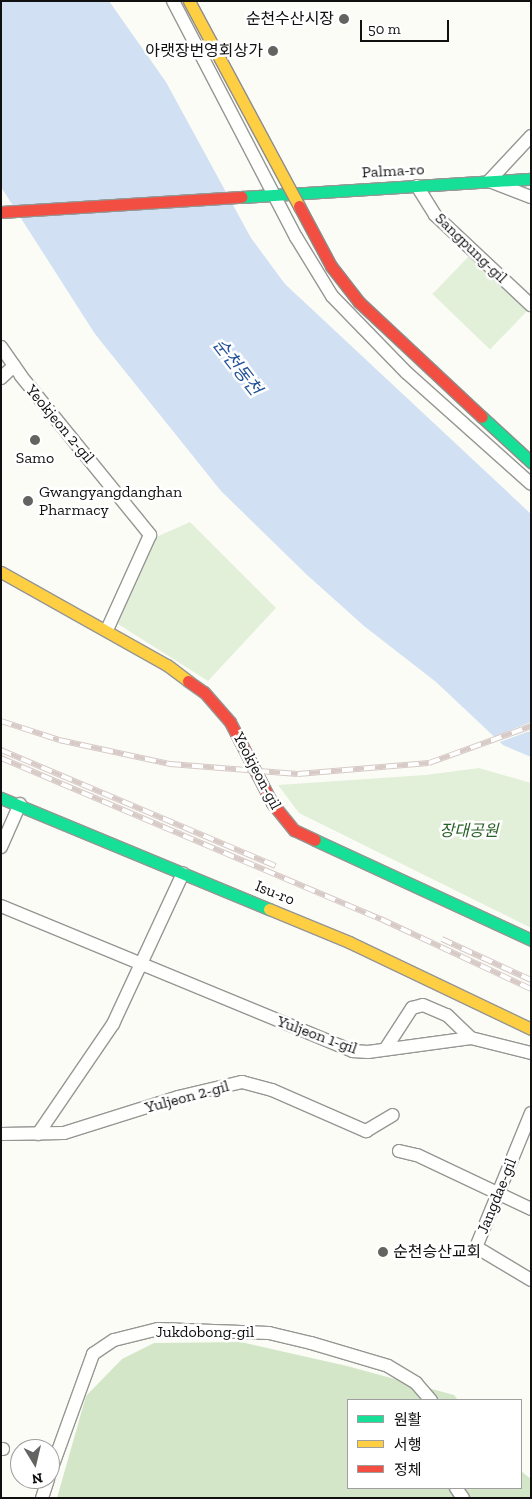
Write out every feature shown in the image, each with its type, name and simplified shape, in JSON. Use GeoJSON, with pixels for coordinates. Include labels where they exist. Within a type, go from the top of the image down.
{"type":"FeatureCollection","features":[{"type":"Feature","properties":{"kind":"main road"},"geometry":{"type":"LineString","coordinates":[[181,1],[329,274],[393,344],[531,470]]}},
{"type":"Feature","properties":{"kind":"main road"},"geometry":{"type":"LineString","coordinates":[[189,1],[331,266],[359,302],[397,340],[531,462]]}},
{"type":"Feature","properties":{"kind":"main road","name":"Palma-ro"},"geometry":{"type":"LineString","coordinates":[[1,212],[531,179]]}},
{"type":"Feature","properties":{"kind":"main road","name":"Yeokjeon-gil"},"geometry":{"type":"LineString","coordinates":[[1,572],[167,665],[220,708],[272,803],[294,830],[377,871],[531,940]]}},
{"type":"Feature","properties":{"kind":"main road","name":"Isu-ro"},"geometry":{"type":"LineString","coordinates":[[1,798],[20,804],[349,942],[530,1029]]}},
{"type":"Feature","properties":{"kind":"street"},"geometry":{"type":"LineString","coordinates":[[174,1],[315,271],[350,318],[531,484]]}},
{"type":"Feature","properties":{"kind":"street"},"geometry":{"type":"LineString","coordinates":[[199,1],[322,237],[367,301],[531,451]]}},
{"type":"Feature","properties":{"kind":"street"},"geometry":{"type":"LineString","coordinates":[[531,136],[489,181],[531,197]]}},
{"type":"Feature","properties":{"kind":"street","name":"Sangpung-gil"},"geometry":{"type":"LineString","coordinates":[[417,186],[435,215],[531,305]]}},
{"type":"Feature","properties":{"kind":"street","name":"Yeokjeon 2-gil"},"geometry":{"type":"LineString","coordinates":[[1,347],[14,366],[150,535],[107,630]]}},
{"type":"Feature","properties":{"kind":"street"},"geometry":{"type":"LineString","coordinates":[[1,378],[14,366]]}},
{"type":"Feature","properties":{"kind":"street"},"geometry":{"type":"LineString","coordinates":[[1,847],[20,804]]}},
{"type":"Feature","properties":{"kind":"street"},"geometry":{"type":"LineString","coordinates":[[38,1134],[114,1024],[183,873]]}},
{"type":"Feature","properties":{"kind":"street","name":"Yuljeon 1-gil"},"geometry":{"type":"LineString","coordinates":[[1,906],[344,1048],[362,1053],[386,1048],[471,1038],[531,1053]]}},
{"type":"Feature","properties":{"kind":"street"},"geometry":{"type":"LineString","coordinates":[[386,1048],[412,1008],[423,1005],[448,1015],[471,1038]]}},
{"type":"Feature","properties":{"kind":"street","name":"Yuljeon 2-gil"},"geometry":{"type":"LineString","coordinates":[[1,1134],[64,1133],[178,1097],[242,1082],[272,1090],[366,1131],[393,1115]]}},
{"type":"Feature","properties":{"kind":"street","name":"Jangdae-gil"},"geometry":{"type":"LineString","coordinates":[[531,1113],[476,1247],[531,1280]]}},
{"type":"Feature","properties":{"kind":"street"},"geometry":{"type":"LineString","coordinates":[[399,1151],[417,1156],[531,1209]]}},
{"type":"Feature","properties":{"kind":"street","name":"Jukdobong-gil"},"geometry":{"type":"LineString","coordinates":[[60,1445],[92,1354],[114,1340],[158,1329],[270,1332],[388,1366],[416,1383],[429,1399]]}},
{"type":"Feature","properties":{"kind":"green space"},"geometry":{"type":"Polygon","coordinates":[[[472,253],[530,309],[490,350],[432,294],[472,253]]]}},
{"type":"Feature","properties":{"kind":"green space"},"geometry":{"type":"Polygon","coordinates":[[[190,522],[276,608],[208,681],[118,624],[154,538],[190,522]]]}},
{"type":"Feature","properties":{"kind":"green space","name":"장대공원"},"geometry":{"type":"Polygon","coordinates":[[[479,768],[531,783],[531,928],[299,813],[278,785],[425,775],[479,768]]]}},
{"type":"Feature","properties":{"kind":"green space"},"geometry":{"type":"Polygon","coordinates":[[[241,1342],[347,1366],[454,1395],[457,1399],[347,1399],[347,1489],[522,1489],[522,1472],[531,1479],[531,1498],[57,1498],[86,1396],[122,1359],[154,1343],[241,1342]]]}},
{"type":"Feature","properties":{"kind":"water","name":"순천동천"},"geometry":{"type":"Polygon","coordinates":[[[1,1],[109,1],[166,82],[251,238],[285,284],[531,514],[531,757],[503,745],[436,682],[364,626],[306,574],[221,491],[95,334],[1,187],[1,1]]]}},
{"type":"Feature","properties":{"kind":"pier"},"geometry":{"type":"Polygon","coordinates":[[[531,722],[531,731],[497,743],[491,738],[531,722]]]}},
{"type":"Feature","properties":{"kind":"railway"},"geometry":{"type":"LineString","coordinates":[[1,721],[59,740],[170,764],[298,774],[429,763],[531,726]]}},
{"type":"Feature","properties":{"kind":"railway"},"geometry":{"type":"LineString","coordinates":[[1,750],[275,866]]}},
{"type":"Feature","properties":{"kind":"railway"},"geometry":{"type":"LineString","coordinates":[[1,758],[381,919],[531,989]]}},
{"type":"Feature","properties":{"kind":"railway"},"geometry":{"type":"LineString","coordinates":[[442,939],[531,980]]}},
{"type":"Feature","properties":{"kind":"traffic: fast"},"geometry":{"type":"LineString","coordinates":[[242,197],[531,179]]}},
{"type":"Feature","properties":{"kind":"traffic: fast"},"geometry":{"type":"LineString","coordinates":[[482,417],[531,462]]}},
{"type":"Feature","properties":{"kind":"traffic: fast"},"geometry":{"type":"LineString","coordinates":[[1,798],[269,909]]}},
{"type":"Feature","properties":{"kind":"traffic: fast"},"geometry":{"type":"LineString","coordinates":[[315,840],[531,940]]}},
{"type":"Feature","properties":{"kind":"traffic: slow"},"geometry":{"type":"LineString","coordinates":[[189,1],[299,206]]}},
{"type":"Feature","properties":{"kind":"traffic: slow"},"geometry":{"type":"LineString","coordinates":[[1,572],[167,665],[188,681]]}},
{"type":"Feature","properties":{"kind":"traffic: slow"},"geometry":{"type":"LineString","coordinates":[[269,909],[349,942],[531,1029]]}},
{"type":"Feature","properties":{"kind":"traffic: jam"},"geometry":{"type":"LineString","coordinates":[[1,212],[242,197]]}},
{"type":"Feature","properties":{"kind":"traffic: jam"},"geometry":{"type":"LineString","coordinates":[[299,206],[331,266],[359,302],[482,417]]}},
{"type":"Feature","properties":{"kind":"traffic: jam"},"geometry":{"type":"LineString","coordinates":[[188,681],[204,692],[230,722],[272,803],[294,830],[315,840]]}},
{"type":"Feature","properties":{"kind":"place","name":"순천수산시장"},"geometry":{"type":"Point","coordinates":[344,19]}},
{"type":"Feature","properties":{"kind":"place","name":"아랫장번영회상가"},"geometry":{"type":"Point","coordinates":[273,51]}},
{"type":"Feature","properties":{"kind":"place","name":"Samo"},"geometry":{"type":"Point","coordinates":[35,440]}},
{"type":"Feature","properties":{"kind":"place","name":"Gwangyangdanghan Pharmacy"},"geometry":{"type":"Point","coordinates":[28,501]}},
{"type":"Feature","properties":{"kind":"place","name":"순천승산교회"},"geometry":{"type":"Point","coordinates":[383,1252]}}]}
